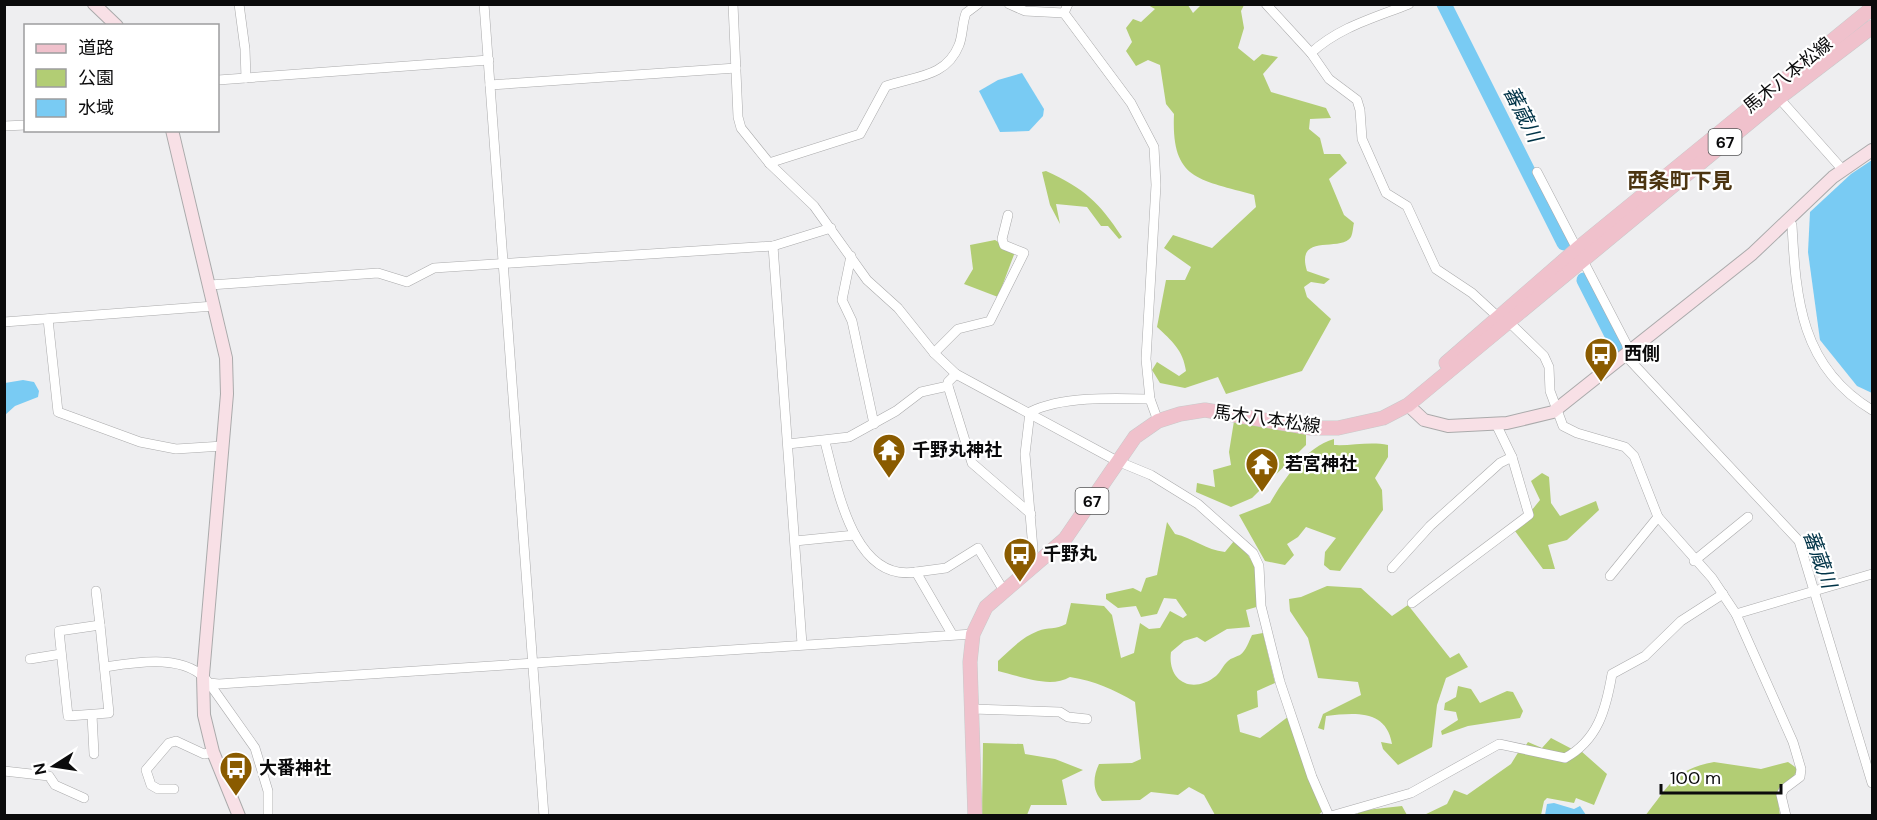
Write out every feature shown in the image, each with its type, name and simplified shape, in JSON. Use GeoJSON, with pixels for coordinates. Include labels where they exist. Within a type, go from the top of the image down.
{"type":"FeatureCollection","features":[{"type":"Feature","properties":{"kind":"main road","name":"馬木八本松線"},"geometry":{"type":"LineString","coordinates":[[975,816],[970,662],[973,634],[986,607],[1065,539],[1135,437],[1158,421],[1205,410],[1311,428],[1338,428],[1383,418],[1408,405],[1577,249],[1872,8]]}},
{"type":"Feature","properties":{"kind":"main road","name":"馬木八本松線"},"geometry":{"type":"LineString","coordinates":[[1503,319],[1582,263],[1598,247],[1779,98],[1872,27]]}},
{"type":"Feature","properties":{"kind":"street"},"geometry":{"type":"LineString","coordinates":[[94,4],[115,24]]}},
{"type":"Feature","properties":{"kind":"street"},"geometry":{"type":"LineString","coordinates":[[239,4],[246,78]]}},
{"type":"Feature","properties":{"kind":"street"},"geometry":{"type":"LineString","coordinates":[[484,4],[544,816]]}},
{"type":"Feature","properties":{"kind":"street"},"geometry":{"type":"LineString","coordinates":[[733,4],[738,117],[741,128],[770,163],[814,207],[867,280],[898,308],[933,353],[956,374],[1117,461],[1151,475],[1198,504],[1253,553],[1259,566],[1261,606],[1280,682],[1312,777],[1330,816],[1411,793],[1499,744],[1565,758],[1573,754],[1589,739],[1601,722],[1612,674],[1646,656],[1681,621],[1723,594]]}},
{"type":"Feature","properties":{"kind":"street"},"geometry":{"type":"LineString","coordinates":[[770,163],[860,134],[886,87],[930,74],[947,64],[959,44],[966,13],[978,4]]}},
{"type":"Feature","properties":{"kind":"street"},"geometry":{"type":"LineString","coordinates":[[1009,4],[1026,10],[1066,9],[1131,103],[1154,147],[1156,185],[1146,359],[1150,399],[1158,421]]}},
{"type":"Feature","properties":{"kind":"street"},"geometry":{"type":"LineString","coordinates":[[1266,4],[1311,54],[1329,80],[1357,100],[1362,139],[1386,193],[1407,206],[1436,270],[1472,293],[1544,356],[1549,367],[1550,391],[1563,426],[1577,433],[1625,447],[1634,456],[1658,517],[1737,614],[1794,742],[1801,769],[1800,777],[1784,789],[1781,795],[1786,816]]}},
{"type":"Feature","properties":{"kind":"street"},"geometry":{"type":"LineString","coordinates":[[1311,54],[1328,38],[1348,27],[1409,4]]}},
{"type":"Feature","properties":{"kind":"street"},"geometry":{"type":"LineString","coordinates":[[219,80],[489,60]]}},
{"type":"Feature","properties":{"kind":"street"},"geometry":{"type":"LineString","coordinates":[[490,85],[736,68]]}},
{"type":"Feature","properties":{"kind":"street"},"geometry":{"type":"LineString","coordinates":[[1779,98],[1842,169]]}},
{"type":"Feature","properties":{"kind":"street"},"geometry":{"type":"LineString","coordinates":[[4,126],[24,125]]}},
{"type":"Feature","properties":{"kind":"street"},"geometry":{"type":"LineString","coordinates":[[172,132],[226,358],[227,394],[204,715],[213,752],[239,816]]}},
{"type":"Feature","properties":{"kind":"street"},"geometry":{"type":"LineString","coordinates":[[1408,405],[1424,420],[1435,425],[1496,424],[1541,417],[1556,411],[1752,254],[1842,169],[1872,150]]}},
{"type":"Feature","properties":{"kind":"street"},"geometry":{"type":"LineString","coordinates":[[1537,172],[1628,353],[1794,534],[1872,783]]}},
{"type":"Feature","properties":{"kind":"street"},"geometry":{"type":"LineString","coordinates":[[933,353],[958,329],[990,321],[999,306],[1024,253],[1004,245],[1002,239],[1008,215]]}},
{"type":"Feature","properties":{"kind":"street"},"geometry":{"type":"LineString","coordinates":[[1787,220],[1792,225],[1800,311],[1810,342],[1821,363],[1872,410]]}},
{"type":"Feature","properties":{"kind":"street"},"geometry":{"type":"LineString","coordinates":[[210,285],[378,273],[407,282],[434,268],[773,246],[831,228]]}},
{"type":"Feature","properties":{"kind":"street"},"geometry":{"type":"LineString","coordinates":[[773,246],[802,644]]}},
{"type":"Feature","properties":{"kind":"street"},"geometry":{"type":"LineString","coordinates":[[851,256],[846,268],[842,300],[852,321],[874,424]]}},
{"type":"Feature","properties":{"kind":"street"},"geometry":{"type":"LineString","coordinates":[[4,322],[214,306]]}},
{"type":"Feature","properties":{"kind":"street"},"geometry":{"type":"LineString","coordinates":[[48,319],[58,412],[140,442],[176,449],[223,446]]}},
{"type":"Feature","properties":{"kind":"street"},"geometry":{"type":"LineString","coordinates":[[956,374],[948,382],[948,386],[972,464],[1031,514]]}},
{"type":"Feature","properties":{"kind":"street"},"geometry":{"type":"LineString","coordinates":[[788,444],[825,442],[849,437],[874,424],[921,392],[948,386]]}},
{"type":"Feature","properties":{"kind":"street"},"geometry":{"type":"LineString","coordinates":[[1030,412],[1042,406],[1111,397],[1150,399]]}},
{"type":"Feature","properties":{"kind":"street"},"geometry":{"type":"LineString","coordinates":[[1027,572],[1033,549],[1025,454],[1030,412]]}},
{"type":"Feature","properties":{"kind":"street"},"geometry":{"type":"LineString","coordinates":[[1412,603],[1529,515],[1512,457],[1496,424]]}},
{"type":"Feature","properties":{"kind":"street"},"geometry":{"type":"LineString","coordinates":[[825,442],[839,495],[855,535],[867,555],[890,572],[903,574],[946,568],[978,548],[1004,591]]}},
{"type":"Feature","properties":{"kind":"street"},"geometry":{"type":"LineString","coordinates":[[1392,568],[1430,526],[1500,463],[1512,457]]}},
{"type":"Feature","properties":{"kind":"street"},"geometry":{"type":"LineString","coordinates":[[1610,576],[1658,517]]}},
{"type":"Feature","properties":{"kind":"street"},"geometry":{"type":"LineString","coordinates":[[1694,561],[1748,517]]}},
{"type":"Feature","properties":{"kind":"street"},"geometry":{"type":"LineString","coordinates":[[795,541],[855,535]]}},
{"type":"Feature","properties":{"kind":"street"},"geometry":{"type":"LineString","coordinates":[[916,572],[952,634]]}},
{"type":"Feature","properties":{"kind":"street"},"geometry":{"type":"LineString","coordinates":[[1737,614],[1872,574]]}},
{"type":"Feature","properties":{"kind":"street"},"geometry":{"type":"LineString","coordinates":[[96,591],[100,625],[105,668],[109,713],[68,716],[59,632],[100,625]]}},
{"type":"Feature","properties":{"kind":"street"},"geometry":{"type":"LineString","coordinates":[[205,681],[973,634]]}},
{"type":"Feature","properties":{"kind":"street"},"geometry":{"type":"LineString","coordinates":[[30,658],[62,654]]}},
{"type":"Feature","properties":{"kind":"street"},"geometry":{"type":"LineString","coordinates":[[105,668],[128,664],[169,663],[197,670],[255,748],[268,791],[268,816]]}},
{"type":"Feature","properties":{"kind":"street"},"geometry":{"type":"LineString","coordinates":[[972,709],[1060,712],[1068,717],[1087,719]]}},
{"type":"Feature","properties":{"kind":"street"},"geometry":{"type":"LineString","coordinates":[[92,715],[94,754]]}},
{"type":"Feature","properties":{"kind":"street"},"geometry":{"type":"LineString","coordinates":[[174,789],[158,789],[151,785],[146,770],[169,743],[176,741],[204,753],[213,752]]}},
{"type":"Feature","properties":{"kind":"street"},"geometry":{"type":"LineString","coordinates":[[4,771],[50,776],[55,785],[84,798]]}},
{"type":"Feature","properties":{"kind":"green space"},"geometry":{"type":"Polygon","coordinates":[[[1148,5],[1188,5],[1193,13],[1201,5],[1244,5],[1241,11],[1244,28],[1238,48],[1254,61],[1262,54],[1278,57],[1263,74],[1271,92],[1326,108],[1331,118],[1310,119],[1309,129],[1320,138],[1324,154],[1340,154],[1347,163],[1329,179],[1344,215],[1354,223],[1351,237],[1345,241],[1338,244],[1320,245],[1307,251],[1305,259],[1307,271],[1330,279],[1324,284],[1311,282],[1304,287],[1307,297],[1331,319],[1302,371],[1226,394],[1218,377],[1185,388],[1160,383],[1152,370],[1157,362],[1179,376],[1186,371],[1179,352],[1157,327],[1166,280],[1185,280],[1191,267],[1164,248],[1173,235],[1212,248],[1256,207],[1254,195],[1204,180],[1192,174],[1183,165],[1174,136],[1174,114],[1166,104],[1160,65],[1148,60],[1136,66],[1126,51],[1132,42],[1126,28],[1133,19],[1141,22],[1155,9],[1148,5]]]}},
{"type":"Feature","properties":{"kind":"green space"},"geometry":{"type":"Polygon","coordinates":[[[1046,171],[1071,184],[1090,198],[1106,214],[1122,237],[1119,239],[1108,226],[1101,226],[1087,207],[1056,204],[1060,224],[1050,205],[1042,172],[1046,171]]]}},
{"type":"Feature","properties":{"kind":"green space"},"geometry":{"type":"Polygon","coordinates":[[[995,240],[1015,252],[998,297],[964,284],[973,269],[970,245],[995,240]]]}},
{"type":"Feature","properties":{"kind":"green space"},"geometry":{"type":"Polygon","coordinates":[[[1234,421],[1306,432],[1306,445],[1252,498],[1231,507],[1196,492],[1197,483],[1215,487],[1213,470],[1231,465],[1229,452],[1234,421]]]}},
{"type":"Feature","properties":{"kind":"green space"},"geometry":{"type":"Polygon","coordinates":[[[1334,439],[1334,445],[1374,443],[1388,445],[1388,457],[1375,478],[1382,490],[1383,510],[1340,571],[1330,570],[1324,565],[1325,552],[1336,538],[1306,527],[1298,537],[1287,544],[1294,555],[1285,565],[1265,561],[1239,515],[1270,503],[1289,474],[1305,456],[1334,439]]]}},
{"type":"Feature","properties":{"kind":"green space"},"geometry":{"type":"Polygon","coordinates":[[[1542,473],[1549,477],[1551,503],[1560,516],[1596,501],[1599,510],[1567,540],[1548,545],[1555,569],[1543,569],[1515,531],[1540,500],[1531,481],[1542,473]]]}},
{"type":"Feature","properties":{"kind":"green space"},"geometry":{"type":"Polygon","coordinates":[[[1167,522],[1175,534],[1218,551],[1225,552],[1234,541],[1249,556],[1256,570],[1260,606],[1246,610],[1250,627],[1227,629],[1205,642],[1197,637],[1184,641],[1171,652],[1173,671],[1183,682],[1198,684],[1207,682],[1218,674],[1229,660],[1242,653],[1252,635],[1263,633],[1275,683],[1257,691],[1258,707],[1237,715],[1240,732],[1260,738],[1289,716],[1323,811],[1317,816],[1215,815],[1204,795],[1189,787],[1178,795],[1151,792],[1140,800],[1102,801],[1096,792],[1094,783],[1099,764],[1132,763],[1141,759],[1135,702],[1104,686],[1088,681],[1070,677],[1044,682],[998,671],[998,661],[1021,640],[1038,631],[1066,624],[1071,603],[1104,606],[1112,615],[1121,658],[1134,653],[1140,623],[1149,629],[1160,628],[1170,611],[1183,618],[1187,615],[1176,599],[1164,598],[1157,614],[1141,617],[1136,606],[1118,608],[1106,599],[1106,594],[1133,588],[1141,592],[1146,578],[1157,575],[1167,522]]]}},
{"type":"Feature","properties":{"kind":"green space"},"geometry":{"type":"Polygon","coordinates":[[[1327,586],[1361,588],[1392,616],[1408,605],[1450,658],[1459,653],[1468,667],[1446,678],[1437,705],[1432,747],[1398,765],[1383,749],[1381,742],[1392,744],[1389,733],[1376,719],[1358,714],[1326,716],[1324,730],[1318,728],[1323,714],[1361,695],[1358,682],[1318,678],[1308,638],[1290,611],[1289,599],[1301,597],[1327,586]]]}},
{"type":"Feature","properties":{"kind":"green space"},"geometry":{"type":"Polygon","coordinates":[[[1458,686],[1471,689],[1480,703],[1507,691],[1513,692],[1523,711],[1520,718],[1468,726],[1442,735],[1441,731],[1458,720],[1456,712],[1444,710],[1445,703],[1456,697],[1458,686]]]}},
{"type":"Feature","properties":{"kind":"green space"},"geometry":{"type":"Polygon","coordinates":[[[1551,738],[1572,749],[1564,757],[1524,748],[1528,742],[1542,748],[1551,738]]]}},
{"type":"Feature","properties":{"kind":"green space"},"geometry":{"type":"Polygon","coordinates":[[[983,743],[1023,744],[1025,754],[1055,759],[1083,770],[1062,780],[1067,805],[1031,805],[1027,815],[982,815],[983,743]]]}},
{"type":"Feature","properties":{"kind":"green space"},"geometry":{"type":"Polygon","coordinates":[[[1519,751],[1566,761],[1581,751],[1607,774],[1594,805],[1576,798],[1574,803],[1547,798],[1544,801],[1541,815],[1422,816],[1447,804],[1454,790],[1467,795],[1511,764],[1519,751]]]}},
{"type":"Feature","properties":{"kind":"green space"},"geometry":{"type":"Polygon","coordinates":[[[1714,762],[1761,769],[1788,762],[1798,769],[1782,788],[1778,797],[1780,815],[1645,816],[1667,787],[1681,774],[1700,765],[1714,762]]]}},
{"type":"Feature","properties":{"kind":"green space"},"geometry":{"type":"Polygon","coordinates":[[[1402,806],[1407,815],[1358,815],[1357,811],[1402,806]]]}},
{"type":"Feature","properties":{"kind":"water"},"geometry":{"type":"Polygon","coordinates":[[[1022,73],[1044,109],[1043,116],[1029,131],[1000,132],[979,91],[998,80],[1022,73]]]}},
{"type":"Feature","properties":{"kind":"water"},"geometry":{"type":"Polygon","coordinates":[[[1872,160],[1872,393],[1857,386],[1820,340],[1808,252],[1810,212],[1851,174],[1872,160]]]}},
{"type":"Feature","properties":{"kind":"water"},"geometry":{"type":"Polygon","coordinates":[[[23,380],[34,382],[39,391],[38,397],[15,406],[5,415],[5,383],[23,380]]]}},
{"type":"Feature","properties":{"kind":"water"},"geometry":{"type":"Polygon","coordinates":[[[1554,803],[1574,809],[1580,806],[1586,815],[1545,815],[1547,804],[1554,803]]]}},
{"type":"Feature","properties":{"kind":"waterway","name":"蕃蔵川"},"geometry":{"type":"LineString","coordinates":[[1444,4],[1564,243]]}},
{"type":"Feature","properties":{"kind":"waterway","name":"蕃蔵川"},"geometry":{"type":"LineString","coordinates":[[1584,280],[1617,345]]}},
{"type":"Feature","properties":{"kind":"place","name":"西側"},"geometry":{"type":"Point","coordinates":[1601,383]}},
{"type":"Feature","properties":{"kind":"place","name":"千野丸神社"},"geometry":{"type":"Point","coordinates":[889,479]}},
{"type":"Feature","properties":{"kind":"place","name":"若宮神社"},"geometry":{"type":"Point","coordinates":[1262,493]}},
{"type":"Feature","properties":{"kind":"place","name":"千野丸"},"geometry":{"type":"Point","coordinates":[1020,583]}},
{"type":"Feature","properties":{"kind":"place","name":"大番神社"},"geometry":{"type":"Point","coordinates":[236,797]}},
{"type":"Feature","properties":{"kind":"district","name":"西条町下見"},"geometry":{"type":"Point","coordinates":[1680,181]}}]}
